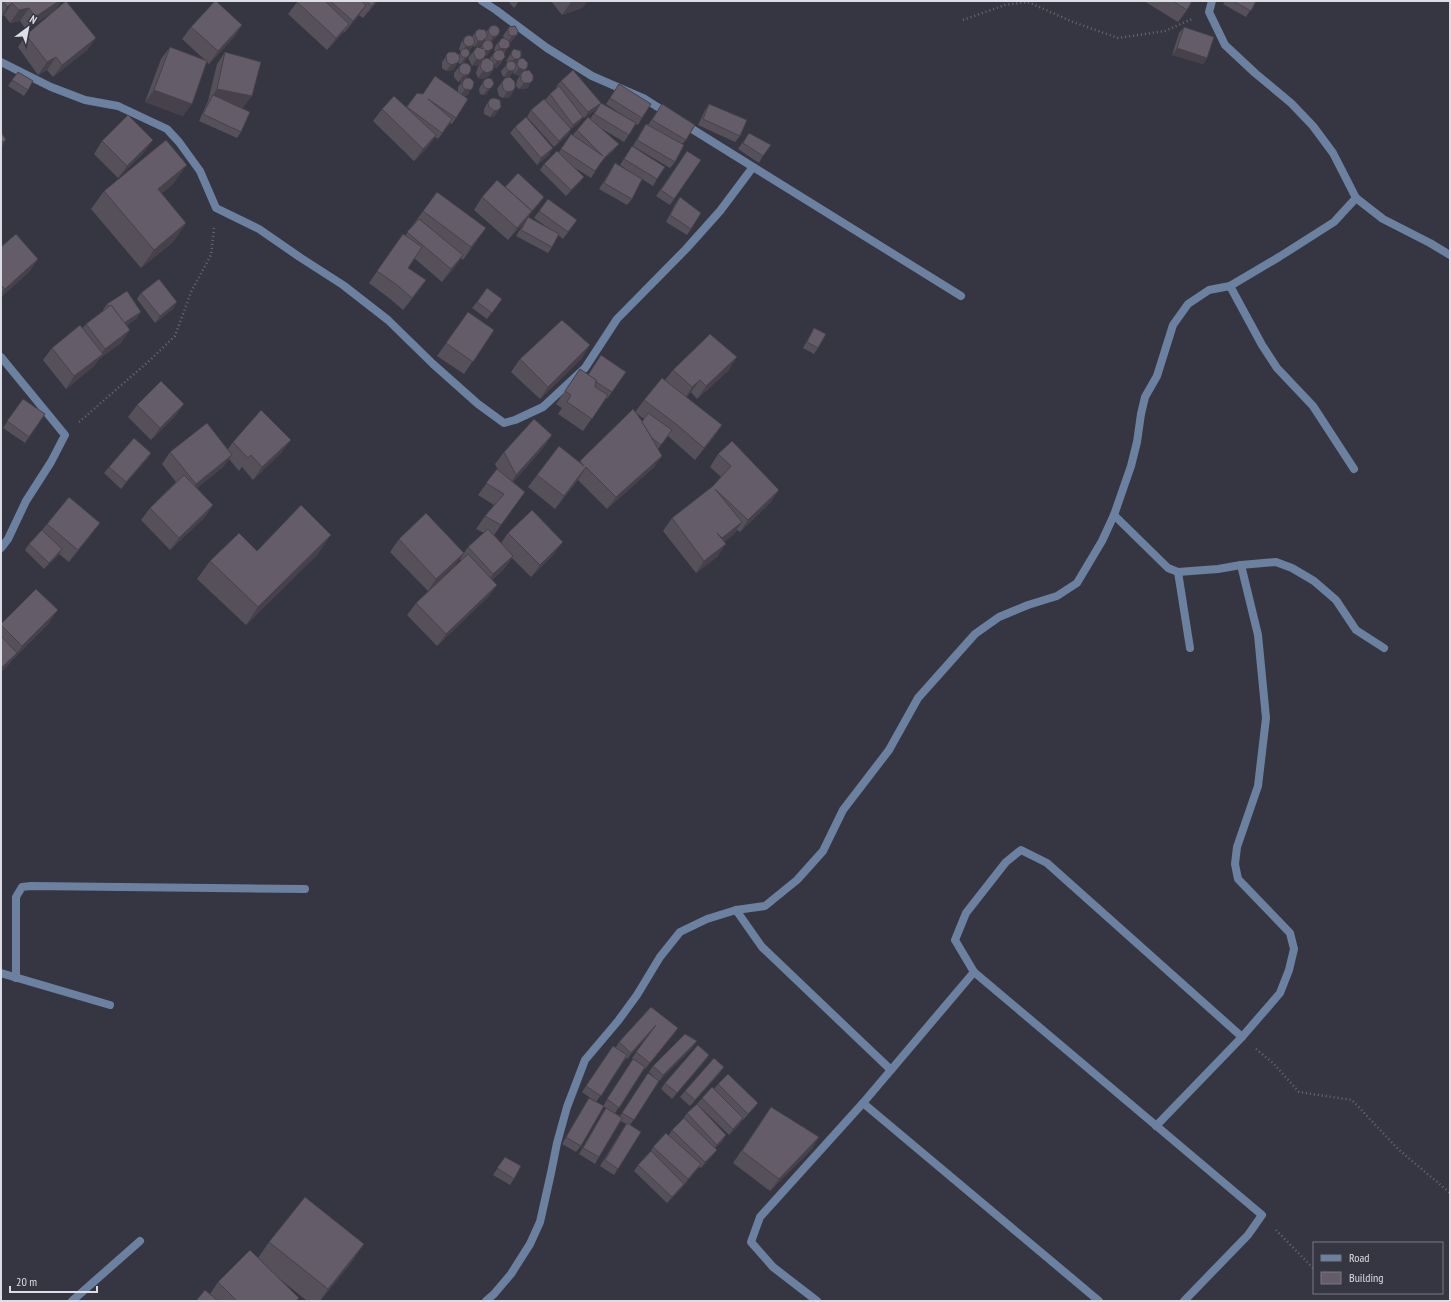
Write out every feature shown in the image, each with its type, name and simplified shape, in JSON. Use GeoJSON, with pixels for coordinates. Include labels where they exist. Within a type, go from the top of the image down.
{"type":"FeatureCollection","features":[{"type":"Feature","properties":{"kind":"street"},"geometry":{"type":"LineString","coordinates":[[482,1],[548,48],[586,72],[645,100],[961,296]]}},
{"type":"Feature","properties":{"kind":"street"},"geometry":{"type":"LineString","coordinates":[[1212,1],[1209,12],[1225,45],[1255,73],[1291,103],[1313,126],[1333,153],[1356,198],[1383,219],[1450,255]]}},
{"type":"Feature","properties":{"kind":"street"},"geometry":{"type":"LineString","coordinates":[[1,62],[51,87],[85,100],[118,106],[167,129],[200,170],[216,208],[259,229],[343,285],[388,320],[433,364],[478,404],[504,423],[515,420],[543,407],[585,368],[617,319],[686,249],[715,216],[753,167]]}},
{"type":"Feature","properties":{"kind":"street"},"geometry":{"type":"LineString","coordinates":[[486,1301],[511,1274],[530,1244],[540,1222],[557,1143],[569,1101],[585,1060],[622,1016],[637,995],[660,957],[680,932],[707,919],[736,910],[764,906],[797,880],[823,851],[843,810],[889,750],[918,698],[975,634],[999,617],[1028,605],[1057,596],[1077,583],[1102,541],[1114,515],[1131,466],[1145,397],[1157,376],[1173,325],[1188,304],[1209,290],[1230,286],[1334,222],[1356,198]]}},
{"type":"Feature","properties":{"kind":"street"},"geometry":{"type":"LineString","coordinates":[[1230,286],[1262,345],[1278,368],[1313,406],[1354,469]]}},
{"type":"Feature","properties":{"kind":"street"},"geometry":{"type":"LineString","coordinates":[[1,356],[65,435],[51,462],[26,501],[8,539],[1,548]]}},
{"type":"Feature","properties":{"kind":"street"},"geometry":{"type":"LineString","coordinates":[[1114,515],[1168,568],[1178,572],[1276,562],[1292,568],[1314,581],[1336,600],[1356,630],[1384,648]]}},
{"type":"Feature","properties":{"kind":"street"},"geometry":{"type":"LineString","coordinates":[[1156,1126],[1242,1037],[1280,993],[1290,970],[1294,949],[1290,933],[1238,879],[1235,864],[1237,847],[1258,786],[1266,718],[1258,635],[1241,565]]}},
{"type":"Feature","properties":{"kind":"street"},"geometry":{"type":"LineString","coordinates":[[1178,572],[1190,648]]}},
{"type":"Feature","properties":{"kind":"street"},"geometry":{"type":"LineString","coordinates":[[1184,1301],[1248,1235],[1262,1215],[974,972],[955,940],[966,913],[1006,862],[1021,850],[1048,863],[1242,1037]]}},
{"type":"Feature","properties":{"kind":"street"},"geometry":{"type":"LineString","coordinates":[[16,978],[16,897],[22,888],[31,886],[305,889]]}},
{"type":"Feature","properties":{"kind":"street"},"geometry":{"type":"LineString","coordinates":[[736,910],[762,947],[891,1070]]}},
{"type":"Feature","properties":{"kind":"street"},"geometry":{"type":"LineString","coordinates":[[817,1301],[773,1267],[751,1242],[760,1217],[863,1103],[974,972]]}},
{"type":"Feature","properties":{"kind":"street"},"geometry":{"type":"LineString","coordinates":[[1,973],[110,1005]]}},
{"type":"Feature","properties":{"kind":"street"},"geometry":{"type":"LineString","coordinates":[[863,1103],[1099,1301]]}},
{"type":"Feature","properties":{"kind":"street"},"geometry":{"type":"LineString","coordinates":[[72,1301],[140,1241]]}},
{"type":"Feature","properties":{"kind":"path"},"geometry":{"type":"LineString","coordinates":[[963,20],[1005,5],[1028,2],[1073,22],[1118,38],[1165,31],[1209,12]]}},
{"type":"Feature","properties":{"kind":"path"},"geometry":{"type":"LineString","coordinates":[[65,435],[175,336],[191,292],[211,255],[216,208]]}},
{"type":"Feature","properties":{"kind":"path"},"geometry":{"type":"LineString","coordinates":[[1242,1037],[1273,1063],[1299,1092],[1352,1100],[1398,1150],[1450,1193]]}},
{"type":"Feature","properties":{"kind":"path"},"geometry":{"type":"LineString","coordinates":[[1262,1215],[1313,1268]]}},
{"type":"Feature","properties":{"kind":"building"},"geometry":{"type":"Polygon","coordinates":[[[3,1],[59,1],[35,17],[29,8],[19,10],[12,3],[7,7],[3,1]]]}},
{"type":"Feature","properties":{"kind":"building"},"geometry":{"type":"Polygon","coordinates":[[[66,1],[96,38],[62,65],[56,57],[47,62],[26,35],[66,1]]]}},
{"type":"Feature","properties":{"kind":"building"},"geometry":{"type":"Polygon","coordinates":[[[215,1],[242,25],[218,51],[191,27],[215,1]]]}},
{"type":"Feature","properties":{"kind":"building"},"geometry":{"type":"Polygon","coordinates":[[[325,1],[349,24],[336,38],[297,2],[325,1]]]}},
{"type":"Feature","properties":{"kind":"building"},"geometry":{"type":"Polygon","coordinates":[[[330,1],[361,1],[366,5],[353,21],[330,1]]]}},
{"type":"Feature","properties":{"kind":"building"},"geometry":{"type":"Polygon","coordinates":[[[366,1],[376,1],[372,6],[366,1]]]}},
{"type":"Feature","properties":{"kind":"building"},"geometry":{"type":"Polygon","coordinates":[[[1173,1],[1192,1],[1187,10],[1173,1]]]}},
{"type":"Feature","properties":{"kind":"building"},"geometry":{"type":"Polygon","coordinates":[[[1233,1],[1256,1],[1251,11],[1233,1]]]}},
{"type":"Feature","properties":{"kind":"building"},"geometry":{"type":"Polygon","coordinates":[[[492,26],[496,26],[498,27],[498,35],[492,36],[489,33],[489,29],[492,26]]]}},
{"type":"Feature","properties":{"kind":"building"},"geometry":{"type":"Polygon","coordinates":[[[515,26],[518,31],[517,35],[509,35],[509,27],[515,26]]]}},
{"type":"Feature","properties":{"kind":"building"},"geometry":{"type":"Polygon","coordinates":[[[1184,27],[1214,37],[1207,58],[1177,48],[1184,27]]]}},
{"type":"Feature","properties":{"kind":"building"},"geometry":{"type":"Polygon","coordinates":[[[479,29],[485,30],[487,34],[487,37],[482,41],[478,41],[475,35],[476,31],[479,29]]]}},
{"type":"Feature","properties":{"kind":"building"},"geometry":{"type":"Polygon","coordinates":[[[467,36],[471,36],[473,37],[473,45],[467,46],[464,43],[464,39],[467,36]]]}},
{"type":"Feature","properties":{"kind":"building"},"geometry":{"type":"Polygon","coordinates":[[[504,38],[509,41],[510,45],[505,49],[500,48],[498,44],[501,39],[504,38]]]}},
{"type":"Feature","properties":{"kind":"building"},"geometry":{"type":"Polygon","coordinates":[[[487,40],[490,40],[493,44],[493,48],[488,51],[485,50],[486,54],[484,58],[480,60],[476,59],[473,52],[477,47],[484,49],[482,45],[487,40]]]}},
{"type":"Feature","properties":{"kind":"building"},"geometry":{"type":"Polygon","coordinates":[[[170,47],[207,61],[192,104],[154,90],[170,47]]]}},
{"type":"Feature","properties":{"kind":"building"},"geometry":{"type":"Polygon","coordinates":[[[463,49],[467,49],[469,53],[467,57],[463,57],[461,55],[461,51],[463,49]]]}},
{"type":"Feature","properties":{"kind":"building"},"geometry":{"type":"Polygon","coordinates":[[[514,49],[521,51],[521,56],[519,59],[514,59],[511,55],[514,49]]]}},
{"type":"Feature","properties":{"kind":"building"},"geometry":{"type":"Polygon","coordinates":[[[497,50],[504,52],[505,57],[501,61],[497,61],[493,58],[493,54],[497,50]]]}},
{"type":"Feature","properties":{"kind":"building"},"geometry":{"type":"Polygon","coordinates":[[[225,52],[261,62],[252,96],[217,89],[225,52]]]}},
{"type":"Feature","properties":{"kind":"building"},"geometry":{"type":"Polygon","coordinates":[[[449,52],[455,52],[459,55],[460,59],[457,63],[451,65],[447,62],[446,55],[449,52]]]}},
{"type":"Feature","properties":{"kind":"building"},"geometry":{"type":"Polygon","coordinates":[[[487,58],[494,63],[493,70],[487,73],[480,67],[482,60],[487,58]]]}},
{"type":"Feature","properties":{"kind":"building"},"geometry":{"type":"Polygon","coordinates":[[[523,58],[528,63],[527,68],[524,70],[519,68],[517,64],[519,59],[523,58]]]}},
{"type":"Feature","properties":{"kind":"building"},"geometry":{"type":"Polygon","coordinates":[[[509,61],[513,61],[515,62],[515,70],[509,71],[506,68],[506,64],[509,61]]]}},
{"type":"Feature","properties":{"kind":"building"},"geometry":{"type":"Polygon","coordinates":[[[463,63],[467,63],[471,69],[467,75],[463,75],[459,71],[459,67],[463,63]]]}},
{"type":"Feature","properties":{"kind":"building"},"geometry":{"type":"Polygon","coordinates":[[[529,70],[533,75],[533,80],[530,83],[524,83],[521,80],[521,74],[524,71],[529,70]]]}},
{"type":"Feature","properties":{"kind":"building"},"geometry":{"type":"Polygon","coordinates":[[[573,70],[601,103],[588,112],[561,81],[573,70]]]}},
{"type":"Feature","properties":{"kind":"building"},"geometry":{"type":"Polygon","coordinates":[[[18,72],[33,81],[28,90],[12,80],[18,72]]]}},
{"type":"Feature","properties":{"kind":"building"},"geometry":{"type":"Polygon","coordinates":[[[435,76],[468,99],[456,118],[428,99],[452,119],[442,133],[407,107],[417,93],[423,94],[435,76]]]}},
{"type":"Feature","properties":{"kind":"building"},"geometry":{"type":"Polygon","coordinates":[[[510,77],[515,82],[515,88],[512,91],[507,92],[503,89],[502,82],[505,78],[510,77]]]}},
{"type":"Feature","properties":{"kind":"building"},"geometry":{"type":"Polygon","coordinates":[[[466,78],[470,78],[474,82],[471,90],[462,87],[463,81],[466,78]]]}},
{"type":"Feature","properties":{"kind":"building"},"geometry":{"type":"Polygon","coordinates":[[[488,78],[492,79],[494,84],[488,89],[484,87],[483,84],[484,80],[488,78]]]}},
{"type":"Feature","properties":{"kind":"building"},"geometry":{"type":"Polygon","coordinates":[[[619,84],[651,104],[642,118],[610,98],[619,84]]]}},
{"type":"Feature","properties":{"kind":"building"},"geometry":{"type":"Polygon","coordinates":[[[559,86],[583,117],[573,125],[550,94],[559,86]]]}},
{"type":"Feature","properties":{"kind":"building"},"geometry":{"type":"Polygon","coordinates":[[[213,95],[250,112],[241,132],[203,114],[213,95]]]}},
{"type":"Feature","properties":{"kind":"building"},"geometry":{"type":"Polygon","coordinates":[[[394,96],[436,135],[423,149],[382,109],[394,96]]]}},
{"type":"Feature","properties":{"kind":"building"},"geometry":{"type":"Polygon","coordinates":[[[494,98],[500,100],[501,107],[494,111],[489,107],[488,103],[490,99],[494,98]]]}},
{"type":"Feature","properties":{"kind":"building"},"geometry":{"type":"Polygon","coordinates":[[[544,99],[571,129],[559,141],[531,110],[544,99]]]}},
{"type":"Feature","properties":{"kind":"building"},"geometry":{"type":"Polygon","coordinates":[[[601,103],[636,123],[629,135],[594,114],[601,103]]]}},
{"type":"Feature","properties":{"kind":"building"},"geometry":{"type":"Polygon","coordinates":[[[662,104],[695,125],[686,140],[652,120],[662,104]]]}},
{"type":"Feature","properties":{"kind":"building"},"geometry":{"type":"Polygon","coordinates":[[[709,104],[747,120],[740,136],[703,119],[709,104]]]}},
{"type":"Feature","properties":{"kind":"building"},"geometry":{"type":"Polygon","coordinates":[[[128,115],[153,140],[127,166],[102,141],[128,115]]]}},
{"type":"Feature","properties":{"kind":"building"},"geometry":{"type":"Polygon","coordinates":[[[526,117],[553,148],[541,158],[515,127],[526,117]]]}},
{"type":"Feature","properties":{"kind":"building"},"geometry":{"type":"Polygon","coordinates":[[[588,117],[619,144],[605,157],[595,171],[561,149],[571,134],[603,156],[577,130],[588,117]]]}},
{"type":"Feature","properties":{"kind":"building"},"geometry":{"type":"Polygon","coordinates":[[[646,124],[684,145],[675,162],[637,140],[646,124]]]}},
{"type":"Feature","properties":{"kind":"building"},"geometry":{"type":"Polygon","coordinates":[[[1,132],[6,140],[1,143],[1,132]]]}},
{"type":"Feature","properties":{"kind":"building"},"geometry":{"type":"Polygon","coordinates":[[[749,133],[771,145],[763,156],[743,143],[749,133]]]}},
{"type":"Feature","properties":{"kind":"building"},"geometry":{"type":"Polygon","coordinates":[[[166,140],[187,165],[158,189],[186,223],[154,250],[104,191],[166,140]]]}},
{"type":"Feature","properties":{"kind":"building"},"geometry":{"type":"Polygon","coordinates":[[[632,146],[665,167],[657,179],[624,159],[632,146]]]}},
{"type":"Feature","properties":{"kind":"building"},"geometry":{"type":"Polygon","coordinates":[[[557,151],[584,177],[571,190],[544,164],[557,151]]]}},
{"type":"Feature","properties":{"kind":"building"},"geometry":{"type":"Polygon","coordinates":[[[687,151],[701,160],[674,199],[661,190],[687,151]]]}},
{"type":"Feature","properties":{"kind":"building"},"geometry":{"type":"Polygon","coordinates":[[[615,163],[642,179],[632,199],[604,183],[615,163]]]}},
{"type":"Feature","properties":{"kind":"building"},"geometry":{"type":"Polygon","coordinates":[[[518,173],[544,197],[532,211],[505,187],[518,173]]]}},
{"type":"Feature","properties":{"kind":"building"},"geometry":{"type":"Polygon","coordinates":[[[497,180],[532,211],[517,228],[482,197],[497,180]]]}},
{"type":"Feature","properties":{"kind":"building"},"geometry":{"type":"Polygon","coordinates":[[[437,192],[486,228],[471,247],[423,211],[437,192]]]}},
{"type":"Feature","properties":{"kind":"building"},"geometry":{"type":"Polygon","coordinates":[[[680,197],[701,213],[691,229],[670,215],[680,197]]]}},
{"type":"Feature","properties":{"kind":"building"},"geometry":{"type":"Polygon","coordinates":[[[548,199],[577,220],[568,232],[539,211],[548,199]]]}},
{"type":"Feature","properties":{"kind":"building"},"geometry":{"type":"Polygon","coordinates":[[[528,217],[559,234],[552,247],[521,230],[528,217]]]}},
{"type":"Feature","properties":{"kind":"building"},"geometry":{"type":"Polygon","coordinates":[[[419,219],[463,255],[451,269],[407,232],[419,219]]]}},
{"type":"Feature","properties":{"kind":"building"},"geometry":{"type":"Polygon","coordinates":[[[16,234],[38,259],[5,289],[1,285],[1,247],[16,234]]]}},
{"type":"Feature","properties":{"kind":"building"},"geometry":{"type":"Polygon","coordinates":[[[403,234],[422,247],[408,268],[426,280],[412,298],[377,271],[403,234]]]}},
{"type":"Feature","properties":{"kind":"building"},"geometry":{"type":"Polygon","coordinates":[[[159,279],[177,302],[160,316],[141,293],[159,279]]]}},
{"type":"Feature","properties":{"kind":"building"},"geometry":{"type":"Polygon","coordinates":[[[487,288],[502,299],[492,313],[477,302],[487,288]]]}},
{"type":"Feature","properties":{"kind":"building"},"geometry":{"type":"Polygon","coordinates":[[[127,291],[141,312],[124,323],[111,305],[109,307],[107,304],[127,291]]]}},
{"type":"Feature","properties":{"kind":"building"},"geometry":{"type":"Polygon","coordinates":[[[111,305],[130,330],[105,349],[86,324],[111,305]]]}},
{"type":"Feature","properties":{"kind":"building"},"geometry":{"type":"Polygon","coordinates":[[[468,312],[494,330],[473,362],[446,343],[468,312]]]}},
{"type":"Feature","properties":{"kind":"building"},"geometry":{"type":"Polygon","coordinates":[[[562,320],[590,345],[548,387],[520,359],[562,320]]]}},
{"type":"Feature","properties":{"kind":"building"},"geometry":{"type":"Polygon","coordinates":[[[80,325],[103,354],[74,376],[52,348],[80,325]]]}},
{"type":"Feature","properties":{"kind":"building"},"geometry":{"type":"Polygon","coordinates":[[[814,328],[826,334],[818,348],[807,342],[814,328]]]}},
{"type":"Feature","properties":{"kind":"building"},"geometry":{"type":"Polygon","coordinates":[[[710,334],[737,357],[706,386],[700,380],[692,387],[673,370],[710,334]]]}},
{"type":"Feature","properties":{"kind":"building"},"geometry":{"type":"Polygon","coordinates":[[[601,355],[626,372],[612,392],[588,375],[601,355]]]}},
{"type":"Feature","properties":{"kind":"building"},"geometry":{"type":"Polygon","coordinates":[[[580,369],[596,380],[595,387],[608,395],[592,419],[567,402],[571,395],[565,391],[580,369]]]}},
{"type":"Feature","properties":{"kind":"building"},"geometry":{"type":"Polygon","coordinates":[[[662,378],[722,425],[704,448],[676,424],[644,400],[662,378]]]}},
{"type":"Feature","properties":{"kind":"building"},"geometry":{"type":"Polygon","coordinates":[[[161,381],[184,404],[160,428],[137,405],[161,381]]]}},
{"type":"Feature","properties":{"kind":"building"},"geometry":{"type":"Polygon","coordinates":[[[23,399],[45,414],[29,437],[7,421],[23,399]]]}},
{"type":"Feature","properties":{"kind":"building"},"geometry":{"type":"Polygon","coordinates":[[[633,409],[642,421],[662,456],[616,497],[586,467],[564,496],[537,475],[559,446],[584,466],[580,461],[633,409]]]}},
{"type":"Feature","properties":{"kind":"building"},"geometry":{"type":"Polygon","coordinates":[[[261,410],[291,440],[262,467],[251,455],[248,458],[233,442],[261,410]]]}},
{"type":"Feature","properties":{"kind":"building"},"geometry":{"type":"Polygon","coordinates":[[[648,413],[672,430],[661,445],[652,438],[642,422],[648,413]]]}},
{"type":"Feature","properties":{"kind":"building"},"geometry":{"type":"Polygon","coordinates":[[[534,419],[552,435],[516,475],[504,452],[534,419]]]}},
{"type":"Feature","properties":{"kind":"building"},"geometry":{"type":"Polygon","coordinates":[[[207,423],[232,455],[196,484],[170,452],[207,423]]]}},
{"type":"Feature","properties":{"kind":"building"},"geometry":{"type":"Polygon","coordinates":[[[134,438],[151,453],[126,482],[109,467],[134,438]]]}},
{"type":"Feature","properties":{"kind":"building"},"geometry":{"type":"Polygon","coordinates":[[[732,441],[779,490],[748,520],[715,489],[742,522],[722,538],[717,533],[726,544],[704,561],[672,518],[713,486],[731,466],[718,454],[732,441]]]}},
{"type":"Feature","properties":{"kind":"building"},"geometry":{"type":"Polygon","coordinates":[[[497,469],[525,492],[501,525],[485,516],[504,494],[486,483],[497,469]]]}},
{"type":"Feature","properties":{"kind":"building"},"geometry":{"type":"Polygon","coordinates":[[[184,475],[213,505],[179,538],[150,508],[184,475]]]}},
{"type":"Feature","properties":{"kind":"building"},"geometry":{"type":"Polygon","coordinates":[[[69,497],[100,523],[78,550],[47,524],[69,497]]]}},
{"type":"Feature","properties":{"kind":"building"},"geometry":{"type":"Polygon","coordinates":[[[301,505],[331,535],[258,607],[210,561],[239,533],[257,551],[301,505]]]}},
{"type":"Feature","properties":{"kind":"building"},"geometry":{"type":"Polygon","coordinates":[[[532,510],[563,542],[540,565],[508,533],[532,510]]]}},
{"type":"Feature","properties":{"kind":"building"},"geometry":{"type":"Polygon","coordinates":[[[426,513],[464,553],[436,579],[399,539],[426,513]]]}},
{"type":"Feature","properties":{"kind":"building"},"geometry":{"type":"Polygon","coordinates":[[[488,529],[513,556],[493,574],[468,547],[488,529]]]}},
{"type":"Feature","properties":{"kind":"building"},"geometry":{"type":"Polygon","coordinates":[[[42,530],[62,549],[49,563],[29,544],[42,530]]]}},
{"type":"Feature","properties":{"kind":"building"},"geometry":{"type":"Polygon","coordinates":[[[468,554],[497,585],[446,634],[416,603],[468,554]]]}},
{"type":"Feature","properties":{"kind":"building"},"geometry":{"type":"Polygon","coordinates":[[[36,589],[58,610],[22,646],[1,624],[36,589]]]}},
{"type":"Feature","properties":{"kind":"building"},"geometry":{"type":"Polygon","coordinates":[[[1,636],[17,653],[1,668],[1,636]]]}},
{"type":"Feature","properties":{"kind":"building"},"geometry":{"type":"Polygon","coordinates":[[[651,1007],[678,1028],[650,1063],[636,1052],[656,1025],[631,1053],[619,1042],[651,1007]]]}},
{"type":"Feature","properties":{"kind":"building"},"geometry":{"type":"Polygon","coordinates":[[[685,1034],[697,1041],[663,1075],[653,1066],[685,1034]]]}},
{"type":"Feature","properties":{"kind":"building"},"geometry":{"type":"Polygon","coordinates":[[[698,1045],[709,1055],[677,1093],[665,1083],[698,1045]]]}},
{"type":"Feature","properties":{"kind":"building"},"geometry":{"type":"Polygon","coordinates":[[[613,1046],[627,1055],[601,1096],[586,1086],[613,1046]]]}},
{"type":"Feature","properties":{"kind":"building"},"geometry":{"type":"Polygon","coordinates":[[[714,1058],[724,1067],[695,1100],[685,1091],[714,1058]]]}},
{"type":"Feature","properties":{"kind":"building"},"geometry":{"type":"Polygon","coordinates":[[[633,1059],[645,1067],[619,1108],[607,1099],[633,1059]]]}},
{"type":"Feature","properties":{"kind":"building"},"geometry":{"type":"Polygon","coordinates":[[[648,1073],[659,1081],[634,1120],[622,1113],[648,1073]]]}},
{"type":"Feature","properties":{"kind":"building"},"geometry":{"type":"Polygon","coordinates":[[[728,1074],[758,1103],[748,1114],[718,1084],[728,1074]]]}},
{"type":"Feature","properties":{"kind":"building"},"geometry":{"type":"Polygon","coordinates":[[[712,1087],[743,1118],[733,1129],[702,1098],[712,1087]]]}},
{"type":"Feature","properties":{"kind":"building"},"geometry":{"type":"Polygon","coordinates":[[[589,1098],[604,1106],[581,1146],[566,1137],[589,1098]]]}},
{"type":"Feature","properties":{"kind":"building"},"geometry":{"type":"Polygon","coordinates":[[[697,1104],[726,1135],[717,1145],[687,1113],[697,1104]]]}},
{"type":"Feature","properties":{"kind":"building"},"geometry":{"type":"Polygon","coordinates":[[[771,1107],[819,1137],[779,1179],[742,1151],[771,1107]]]}},
{"type":"Feature","properties":{"kind":"building"},"geometry":{"type":"Polygon","coordinates":[[[606,1108],[622,1118],[599,1157],[583,1148],[606,1108]]]}},
{"type":"Feature","properties":{"kind":"building"},"geometry":{"type":"Polygon","coordinates":[[[684,1118],[717,1150],[705,1162],[672,1130],[684,1118]]]}},
{"type":"Feature","properties":{"kind":"building"},"geometry":{"type":"Polygon","coordinates":[[[627,1123],[641,1132],[618,1169],[605,1160],[627,1123]]]}},
{"type":"Feature","properties":{"kind":"building"},"geometry":{"type":"Polygon","coordinates":[[[666,1133],[701,1164],[688,1179],[653,1147],[666,1133]]]}},
{"type":"Feature","properties":{"kind":"building"},"geometry":{"type":"Polygon","coordinates":[[[651,1151],[684,1184],[672,1197],[638,1165],[651,1151]]]}},
{"type":"Feature","properties":{"kind":"building"},"geometry":{"type":"Polygon","coordinates":[[[505,1157],[521,1166],[514,1179],[497,1168],[505,1157]]]}},
{"type":"Feature","properties":{"kind":"building"},"geometry":{"type":"Polygon","coordinates":[[[305,1197],[364,1244],[328,1289],[269,1242],[305,1197]]]}},
{"type":"Feature","properties":{"kind":"building"},"geometry":{"type":"Polygon","coordinates":[[[250,1250],[299,1298],[296,1301],[237,1301],[218,1282],[250,1250]]]}},
{"type":"Feature","properties":{"kind":"building"},"geometry":{"type":"Polygon","coordinates":[[[205,1290],[218,1301],[196,1301],[205,1290]]]}}]}
